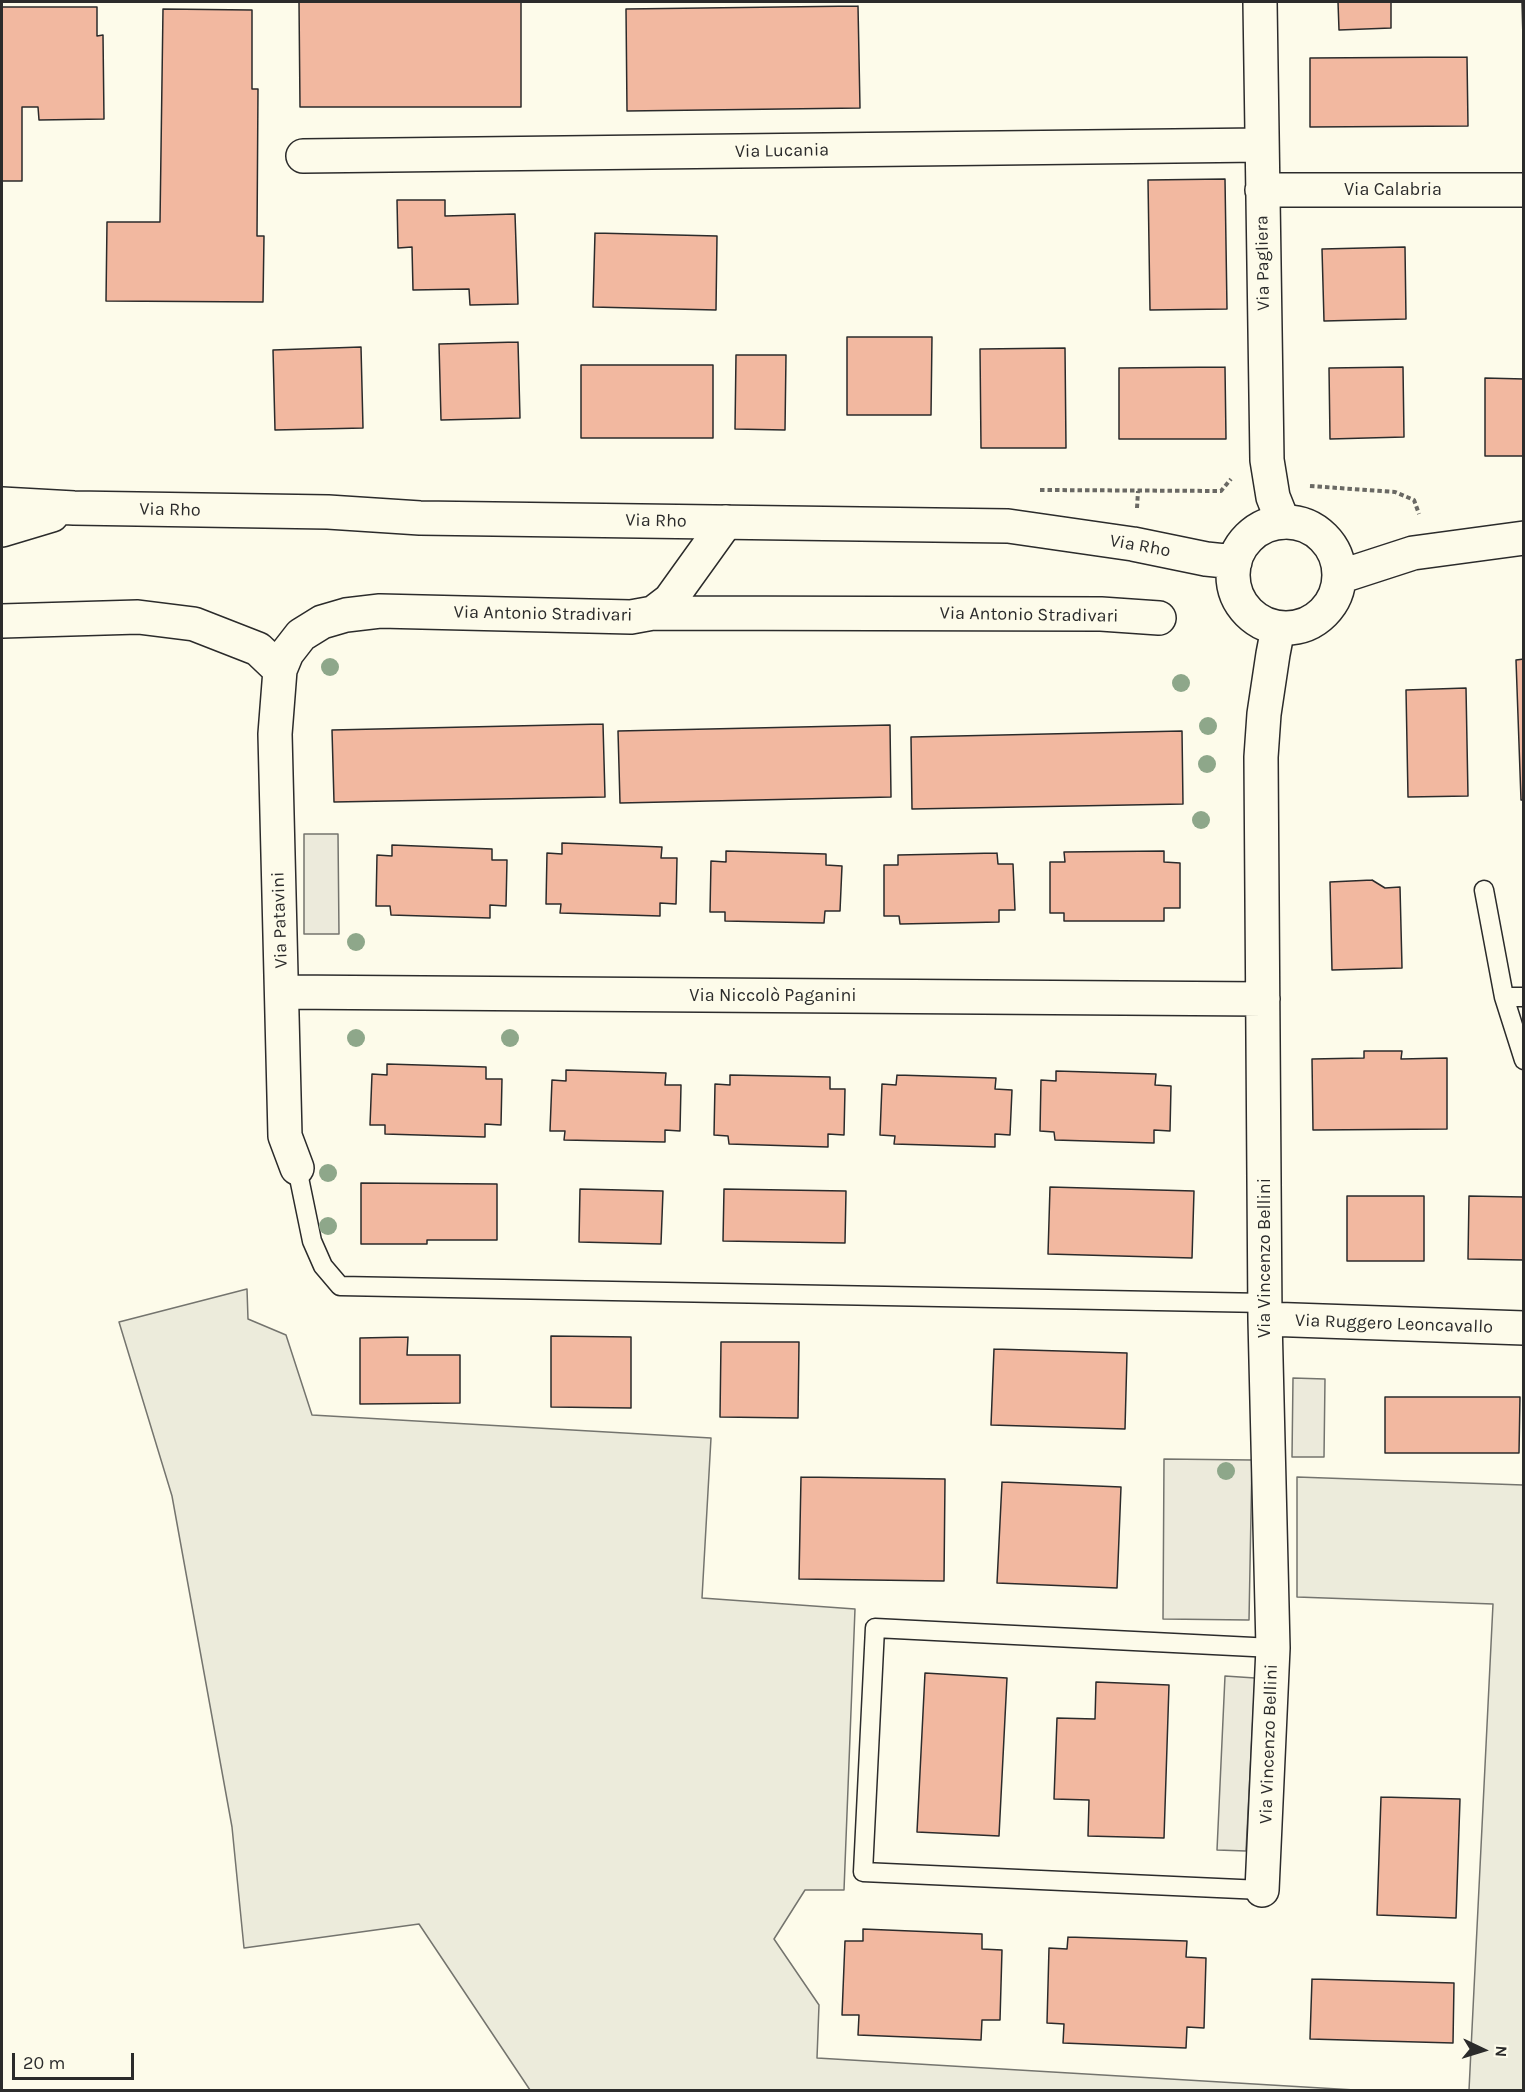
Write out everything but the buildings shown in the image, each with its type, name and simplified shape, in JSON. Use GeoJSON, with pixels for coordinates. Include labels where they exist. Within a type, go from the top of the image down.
{"type":"FeatureCollection","features":[{"type":"Feature","properties":{"kind":"street","name":"Via Pagliera"},"geometry":{"type":"LineString","coordinates":[[1260,2],[1267,460],[1274,497],[1283,522]]}},
{"type":"Feature","properties":{"kind":"street","name":"Via Lucania"},"geometry":{"type":"LineString","coordinates":[[303,156],[1261,145]]}},
{"type":"Feature","properties":{"kind":"street","name":"Via Calabria"},"geometry":{"type":"LineString","coordinates":[[1262,190],[1524,190]]}},
{"type":"Feature","properties":{"kind":"street","name":"Via Rho"},"geometry":{"type":"LineString","coordinates":[[2,504],[74,508],[328,512],[420,518],[1008,526],[1133,544],[1206,559],[1235,562]]}},
{"type":"Feature","properties":{"kind":"street","name":"Via Rho"},"geometry":{"type":"LineString","coordinates":[[2,530],[74,508]]}},
{"type":"Feature","properties":{"kind":"street"},"geometry":{"type":"LineString","coordinates":[[653,612],[670,600],[726,522]]}},
{"type":"Feature","properties":{"kind":"street"},"geometry":{"type":"LineString","coordinates":[[1283,522],[1298,523],[1312,528],[1333,549],[1338,562],[1339,577],[1336,594],[1327,610],[1313,621],[1296,628],[1278,628],[1264,624],[1252,616],[1242,604],[1233,577],[1235,562],[1242,547],[1253,534],[1267,526],[1283,522]]}},
{"type":"Feature","properties":{"kind":"street"},"geometry":{"type":"LineString","coordinates":[[1339,577],[1413,553],[1524,538]]}},
{"type":"Feature","properties":{"kind":"street","name":"Via Antonio Stradivari"},"geometry":{"type":"LineString","coordinates":[[280,670],[287,653],[301,635],[322,622],[346,615],[380,611],[631,617],[653,612],[1101,614],[1159,618]]}},
{"type":"Feature","properties":{"kind":"street"},"geometry":{"type":"LineString","coordinates":[[2,621],[138,617],[194,624],[258,649],[280,670]]}},
{"type":"Feature","properties":{"kind":"street","name":"Via Vincenzo Bellini"},"geometry":{"type":"LineString","coordinates":[[1262,1890],[1273,1648],[1265,1311],[1261,757],[1264,714],[1278,628]]}},
{"type":"Feature","properties":{"kind":"street","name":"Via Patavini"},"geometry":{"type":"LineString","coordinates":[[280,670],[275,734],[285,1136],[297,1168]]}},
{"type":"Feature","properties":{"kind":"street","name":"Via Niccolò Paganini"},"geometry":{"type":"LineString","coordinates":[[282,992],[1263,999]]}},
{"type":"Feature","properties":{"kind":"street","name":"Via Ruggero Leoncavallo"},"geometry":{"type":"LineString","coordinates":[[1265,1311],[1524,1328]]}},
{"type":"Feature","properties":{"kind":"lane"},"geometry":{"type":"LineString","coordinates":[[1484,890],[1503,997],[1524,1060]]}},
{"type":"Feature","properties":{"kind":"lane"},"geometry":{"type":"LineString","coordinates":[[1503,997],[1524,997]]}},
{"type":"Feature","properties":{"kind":"lane"},"geometry":{"type":"LineString","coordinates":[[297,1168],[312,1240],[324,1266],[340,1286],[1265,1311]]}},
{"type":"Feature","properties":{"kind":"lane"},"geometry":{"type":"LineString","coordinates":[[1262,1890],[863,1872],[875,1628],[1273,1648]]}},
{"type":"Feature","properties":{"kind":"shaded area"},"geometry":{"type":"Polygon","coordinates":[[[304,834],[338,834],[339,934],[304,934],[304,834]]]}},
{"type":"Feature","properties":{"kind":"shaded area"},"geometry":{"type":"Polygon","coordinates":[[[247,1289],[248,1319],[286,1335],[312,1415],[711,1438],[702,1598],[855,1609],[844,1890],[805,1890],[774,1939],[819,2005],[817,2058],[1355,2090],[530,2090],[419,1924],[244,1948],[232,1827],[172,1496],[119,1322],[247,1289]]]}},
{"type":"Feature","properties":{"kind":"shaded area"},"geometry":{"type":"Polygon","coordinates":[[[1293,1378],[1325,1379],[1324,1457],[1292,1457],[1293,1378]]]}},
{"type":"Feature","properties":{"kind":"shaded area"},"geometry":{"type":"Polygon","coordinates":[[[1164,1459],[1252,1460],[1249,1620],[1163,1619],[1164,1459]]]}},
{"type":"Feature","properties":{"kind":"shaded area"},"geometry":{"type":"Polygon","coordinates":[[[1297,1477],[1523,1485],[1523,2090],[1469,2090],[1493,1604],[1297,1597],[1297,1477]]]}},
{"type":"Feature","properties":{"kind":"shaded area"},"geometry":{"type":"Polygon","coordinates":[[[1225,1676],[1255,1678],[1246,1851],[1217,1850],[1225,1676]]]}}]}
